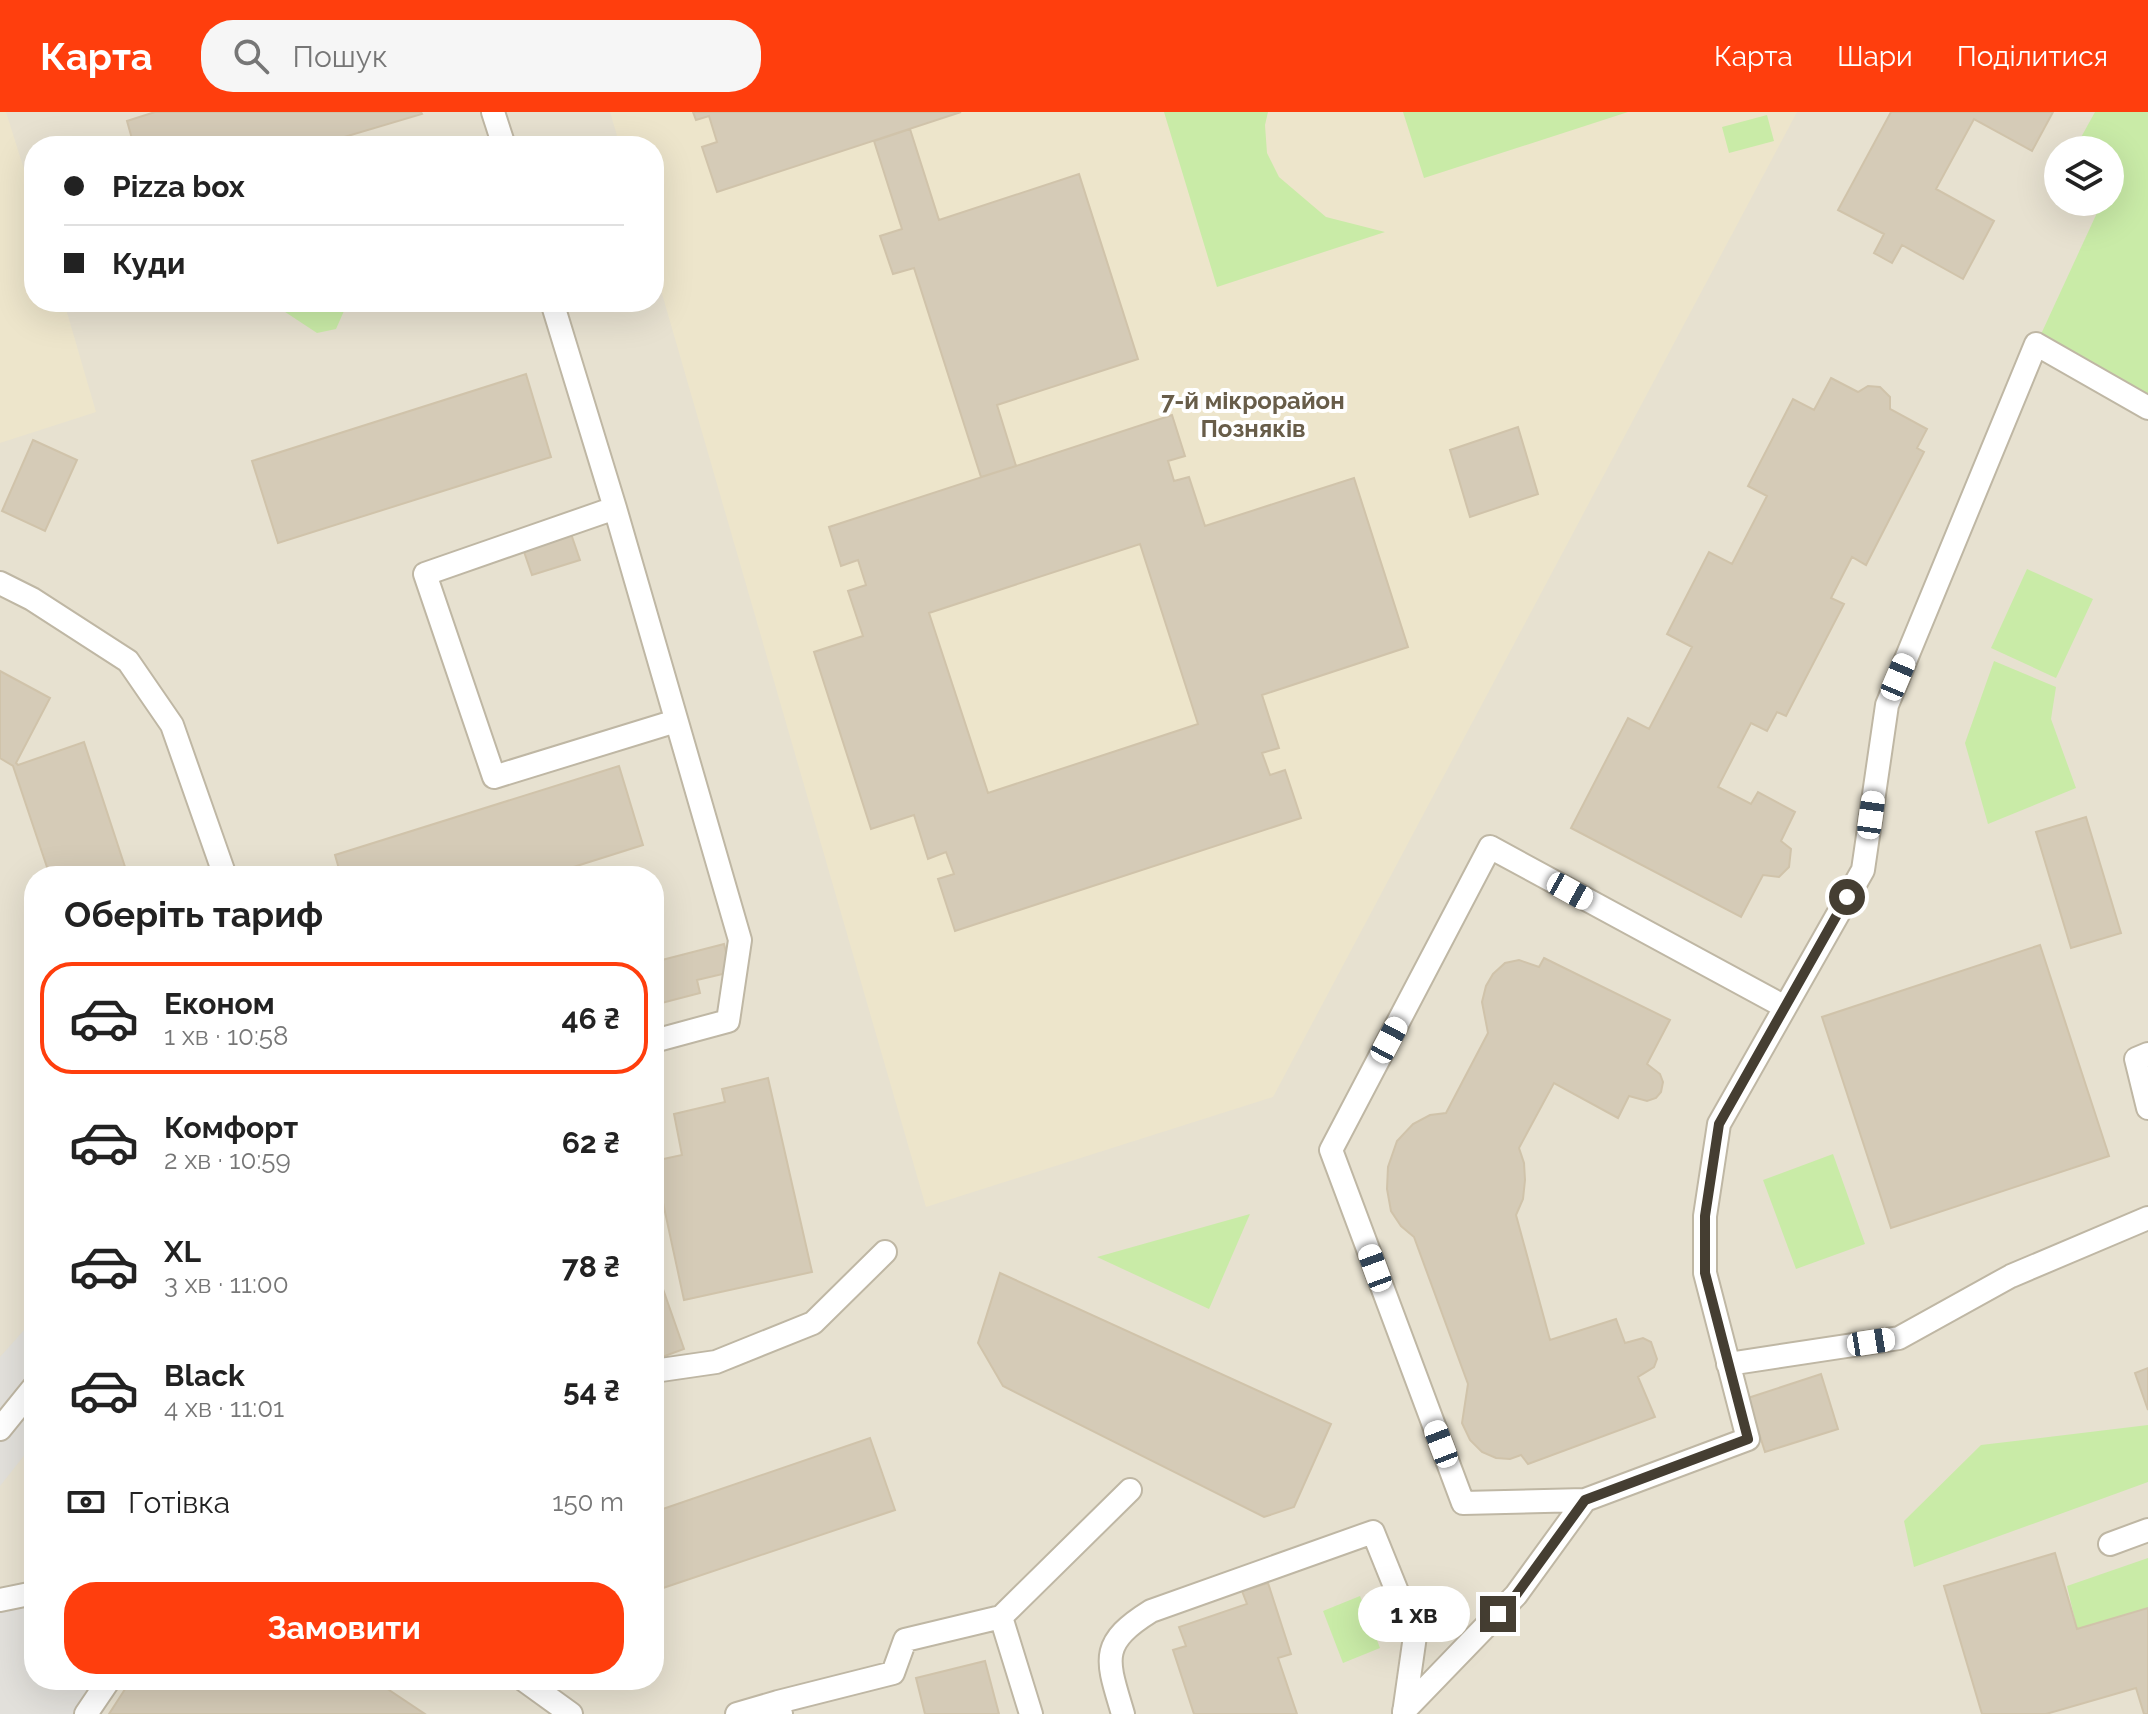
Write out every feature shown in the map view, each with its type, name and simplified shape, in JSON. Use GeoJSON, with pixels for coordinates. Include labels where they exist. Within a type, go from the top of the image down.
{"type":"FeatureCollection","features":[{"type":"Feature","properties":{"kind":"lane"},"geometry":{"type":"LineString","coordinates":[[493,112],[501,136]]}},
{"type":"Feature","properties":{"kind":"lane"},"geometry":{"type":"LineString","coordinates":[[555,312],[740,940],[728,1021],[664,1038]]}},
{"type":"Feature","properties":{"kind":"lane"},"geometry":{"type":"LineString","coordinates":[[1785,1007],[1490,847],[1331,1150],[1463,1503],[1585,1500],[1748,1439],[1705,1273],[1705,1216],[1719,1124],[1863,870],[1887,705],[2036,344],[2148,408]]}},
{"type":"Feature","properties":{"kind":"lane"},"geometry":{"type":"LineString","coordinates":[[615,508],[425,574],[494,777],[676,721]]}},
{"type":"Feature","properties":{"kind":"lane"},"geometry":{"type":"LineString","coordinates":[[0,583],[32,599],[128,661],[172,725],[221,866]]}},
{"type":"Feature","properties":{"kind":"lane"},"geometry":{"type":"LineString","coordinates":[[2148,1054],[2136,1059],[2148,1108]]}},
{"type":"Feature","properties":{"kind":"lane"},"geometry":{"type":"LineString","coordinates":[[1728,1364],[1899,1338],[2011,1276],[2148,1218]]}},
{"type":"Feature","properties":{"kind":"lane"},"geometry":{"type":"LineString","coordinates":[[664,1370],[716,1362],[813,1323],[885,1252]]}},
{"type":"Feature","properties":{"kind":"lane"},"geometry":{"type":"LineString","coordinates":[[0,1429],[24,1399]]}},
{"type":"Feature","properties":{"kind":"lane"},"geometry":{"type":"LineString","coordinates":[[737,1714],[780,1708],[893,1673],[905,1640],[1001,1617],[1130,1490]]}},
{"type":"Feature","properties":{"kind":"lane"},"geometry":{"type":"LineString","coordinates":[[1404,1712],[1516,1595],[1585,1500]]}},
{"type":"Feature","properties":{"kind":"lane"},"geometry":{"type":"LineString","coordinates":[[2110,1544],[2148,1530]]}},
{"type":"Feature","properties":{"kind":"lane"},"geometry":{"type":"LineString","coordinates":[[1123,1714],[1109,1661],[1113,1643],[1122,1630],[1135,1620],[1151,1611],[1373,1532],[1415,1636],[1404,1712]]}},
{"type":"Feature","properties":{"kind":"lane"},"geometry":{"type":"LineString","coordinates":[[0,1600],[24,1595]]}},
{"type":"Feature","properties":{"kind":"lane"},"geometry":{"type":"LineString","coordinates":[[1001,1617],[1031,1714]]}},
{"type":"Feature","properties":{"kind":"lane"},"geometry":{"type":"LineString","coordinates":[[86,1714],[102,1690]]}},
{"type":"Feature","properties":{"kind":"lane"},"geometry":{"type":"LineString","coordinates":[[538,1690],[571,1714]]}},
{"type":"Feature","properties":{"kind":"shaded area"},"geometry":{"type":"Polygon","coordinates":[[[0,112],[2148,112],[2148,1714],[0,1714],[0,112]]]}},
{"type":"Feature","properties":{"kind":"shaded area"},"geometry":{"type":"Polygon","coordinates":[[[0,112],[6,112],[24,169],[24,312],[67,312],[96,412],[0,443],[0,112]]]}},
{"type":"Feature","properties":{"kind":"shaded area"},"geometry":{"type":"Polygon","coordinates":[[[610,112],[1797,112],[1273,1097],[926,1207],[664,301],[664,136],[617,136],[610,112]]]}},
{"type":"Feature","properties":{"kind":"shaded area"},"geometry":{"type":"Polygon","coordinates":[[[24,1330],[24,1456],[0,1486],[0,1357],[24,1330]]]}},
{"type":"Feature","properties":{"kind":"shaded area"},"geometry":{"type":"Polygon","coordinates":[[[24,1590],[24,1690],[113,1690],[97,1714],[0,1714],[0,1594],[24,1590]]]}},
{"type":"Feature","properties":{"kind":"green space"},"geometry":{"type":"Polygon","coordinates":[[[1164,112],[1268,112],[1265,125],[1267,153],[1279,177],[1326,217],[1385,232],[1217,287],[1164,112]]]}},
{"type":"Feature","properties":{"kind":"green space"},"geometry":{"type":"Polygon","coordinates":[[[1403,112],[1628,112],[1424,178],[1403,112]]]}},
{"type":"Feature","properties":{"kind":"green space"},"geometry":{"type":"Polygon","coordinates":[[[2095,112],[2148,112],[2148,405],[2036,345],[2096,216],[2124,216],[2124,136],[2082,136],[2095,112]]]}},
{"type":"Feature","properties":{"kind":"green space"},"geometry":{"type":"Polygon","coordinates":[[[1767,115],[1774,141],[1729,153],[1722,127],[1767,115]]]}},
{"type":"Feature","properties":{"kind":"green space"},"geometry":{"type":"Polygon","coordinates":[[[285,312],[344,312],[336,329],[317,333],[285,312]]]}},
{"type":"Feature","properties":{"kind":"green space"},"geometry":{"type":"Polygon","coordinates":[[[2027,569],[2093,599],[2056,678],[1991,648],[2027,569]]]}},
{"type":"Feature","properties":{"kind":"green space"},"geometry":{"type":"Polygon","coordinates":[[[1994,661],[2056,687],[2051,719],[2076,788],[1988,824],[1965,743],[1994,661]]]}},
{"type":"Feature","properties":{"kind":"green space"},"geometry":{"type":"Polygon","coordinates":[[[1833,1154],[1865,1244],[1796,1269],[1763,1180],[1833,1154]]]}},
{"type":"Feature","properties":{"kind":"green space"},"geometry":{"type":"Polygon","coordinates":[[[1250,1214],[1209,1309],[1097,1257],[1250,1214]]]}},
{"type":"Feature","properties":{"kind":"green space"},"geometry":{"type":"Polygon","coordinates":[[[2148,1425],[2148,1482],[1914,1567],[1904,1521],[1981,1445],[2148,1425]]]}},
{"type":"Feature","properties":{"kind":"green space"},"geometry":{"type":"Polygon","coordinates":[[[2148,1558],[2148,1608],[2077,1629],[2067,1586],[2148,1558]]]}},
{"type":"Feature","properties":{"kind":"green space"},"geometry":{"type":"Polygon","coordinates":[[[1360,1596],[1380,1648],[1343,1663],[1323,1611],[1360,1596]]]}},
{"type":"Feature","properties":{"kind":"building"},"geometry":{"type":"Polygon","coordinates":[[[155,112],[422,114],[348,136],[131,136],[127,121],[155,112]]]}},
{"type":"Feature","properties":{"kind":"building"},"geometry":{"type":"Polygon","coordinates":[[[693,112],[961,112],[717,192],[702,147],[717,142],[709,116],[696,120],[693,112]]]}},
{"type":"Feature","properties":{"kind":"building"},"geometry":{"type":"Polygon","coordinates":[[[1891,112],[2053,112],[2032,151],[1974,119],[1936,189],[1994,221],[1963,279],[1902,245],[1892,263],[1874,253],[1884,234],[1838,210],[1891,112]]]}},
{"type":"Feature","properties":{"kind":"building"},"geometry":{"type":"Polygon","coordinates":[[[910,129],[939,220],[1079,174],[1138,359],[997,405],[1016,466],[981,477],[914,268],[893,274],[880,236],[902,229],[874,141],[910,129]]]}},
{"type":"Feature","properties":{"kind":"building"},"geometry":{"type":"Polygon","coordinates":[[[526,374],[551,457],[278,543],[252,461],[526,374]]]}},
{"type":"Feature","properties":{"kind":"building"},"geometry":{"type":"Polygon","coordinates":[[[1831,378],[1858,392],[1868,386],[1880,387],[1890,397],[1890,409],[1927,429],[1917,448],[1924,452],[1866,565],[1852,557],[1831,598],[1844,604],[1786,716],[1777,712],[1767,731],[1751,723],[1718,787],[1751,804],[1758,792],[1795,812],[1781,841],[1791,849],[1789,867],[1779,877],[1763,875],[1741,917],[1571,828],[1628,718],[1649,729],[1692,647],[1667,634],[1709,552],[1732,564],[1767,496],[1748,486],[1793,399],[1814,410],[1831,378]]]}},
{"type":"Feature","properties":{"kind":"building"},"geometry":{"type":"Polygon","coordinates":[[[1172,415],[1185,456],[1168,461],[1174,481],[1189,477],[1205,526],[1354,478],[1408,647],[1262,695],[1279,748],[1262,753],[1270,775],[1285,770],[1301,818],[955,931],[938,879],[954,874],[946,852],[928,859],[914,815],[871,829],[814,652],[863,636],[848,591],[866,585],[858,560],[841,566],[829,527],[1172,415]],[[1140,544],[929,613],[988,793],[1198,724],[1140,544]]]}},
{"type":"Feature","properties":{"kind":"building"},"geometry":{"type":"Polygon","coordinates":[[[1518,427],[1538,494],[1470,517],[1450,450],[1518,427]]]}},
{"type":"Feature","properties":{"kind":"building"},"geometry":{"type":"Polygon","coordinates":[[[33,440],[77,460],[45,531],[2,511],[33,440]]]}},
{"type":"Feature","properties":{"kind":"building"},"geometry":{"type":"Polygon","coordinates":[[[569,528],[580,560],[532,575],[521,543],[569,528]]]}},
{"type":"Feature","properties":{"kind":"building"},"geometry":{"type":"Polygon","coordinates":[[[0,671],[50,698],[16,763],[18,765],[84,742],[125,866],[47,866],[13,766],[0,758],[0,671]]]}},
{"type":"Feature","properties":{"kind":"building"},"geometry":{"type":"Polygon","coordinates":[[[619,766],[643,845],[577,866],[338,866],[335,855],[619,766]]]}},
{"type":"Feature","properties":{"kind":"building"},"geometry":{"type":"Polygon","coordinates":[[[2086,817],[2121,933],[2071,948],[2036,832],[2086,817]]]}},
{"type":"Feature","properties":{"kind":"building"},"geometry":{"type":"Polygon","coordinates":[[[724,944],[731,972],[697,980],[700,993],[664,1002],[664,959],[724,944]]]}},
{"type":"Feature","properties":{"kind":"building"},"geometry":{"type":"Polygon","coordinates":[[[2040,945],[2109,1156],[1891,1228],[1822,1017],[2040,945]]]}},
{"type":"Feature","properties":{"kind":"building"},"geometry":{"type":"Polygon","coordinates":[[[1544,958],[1670,1020],[1647,1064],[1660,1074],[1663,1082],[1656,1098],[1647,1101],[1629,1096],[1618,1118],[1554,1083],[1519,1148],[1525,1180],[1523,1199],[1516,1215],[1550,1340],[1616,1319],[1625,1343],[1643,1338],[1651,1342],[1657,1359],[1654,1367],[1638,1377],[1655,1417],[1528,1464],[1521,1455],[1510,1459],[1496,1458],[1482,1452],[1470,1440],[1462,1423],[1468,1384],[1414,1237],[1401,1226],[1391,1211],[1387,1189],[1388,1167],[1397,1141],[1413,1124],[1430,1115],[1446,1113],[1488,1033],[1482,1002],[1493,974],[1505,963],[1519,960],[1539,967],[1544,958]]]}},
{"type":"Feature","properties":{"kind":"building"},"geometry":{"type":"Polygon","coordinates":[[[768,1078],[812,1272],[684,1300],[664,1207],[664,1159],[682,1155],[674,1114],[725,1102],[722,1089],[768,1078]]]}},
{"type":"Feature","properties":{"kind":"building"},"geometry":{"type":"Polygon","coordinates":[[[1000,1273],[1331,1424],[1294,1507],[1264,1517],[1003,1386],[978,1343],[1000,1273]]]}},
{"type":"Feature","properties":{"kind":"building"},"geometry":{"type":"Polygon","coordinates":[[[664,1292],[684,1349],[664,1356],[664,1292]]]}},
{"type":"Feature","properties":{"kind":"building"},"geometry":{"type":"Polygon","coordinates":[[[2148,1368],[2148,1410],[2135,1373],[2148,1368]]]}},
{"type":"Feature","properties":{"kind":"building"},"geometry":{"type":"Polygon","coordinates":[[[1821,1374],[1838,1429],[1765,1452],[1748,1398],[1821,1374]]]}},
{"type":"Feature","properties":{"kind":"building"},"geometry":{"type":"Polygon","coordinates":[[[870,1438],[895,1510],[664,1588],[664,1509],[870,1438]]]}},
{"type":"Feature","properties":{"kind":"building"},"geometry":{"type":"Polygon","coordinates":[[[2055,1553],[2077,1629],[2148,1608],[2148,1714],[2144,1714],[2136,1688],[2046,1714],[1982,1714],[1944,1586],[2055,1553]]]}},
{"type":"Feature","properties":{"kind":"building"},"geometry":{"type":"Polygon","coordinates":[[[1268,1583],[1291,1654],[1278,1658],[1297,1714],[1194,1714],[1173,1650],[1186,1646],[1179,1627],[1247,1604],[1242,1591],[1268,1583]]]}},
{"type":"Feature","properties":{"kind":"building"},"geometry":{"type":"Polygon","coordinates":[[[985,1661],[999,1714],[925,1714],[916,1678],[985,1661]]]}},
{"type":"Feature","properties":{"kind":"building"},"geometry":{"type":"Polygon","coordinates":[[[125,1690],[389,1690],[425,1714],[109,1714],[125,1690]]]}},
{"type":"Feature","properties":{"kind":"district","name":"7-й мікрорайон Позняків"},"geometry":{"type":"Point","coordinates":[1253,414]}},
{"type":"Feature","properties":{"kind":"route"},"geometry":{"type":"LineString","coordinates":[[1498,1614],[1516,1595],[1585,1500],[1748,1439],[1705,1273],[1705,1216],[1719,1124],[1847,897]]}}]}
